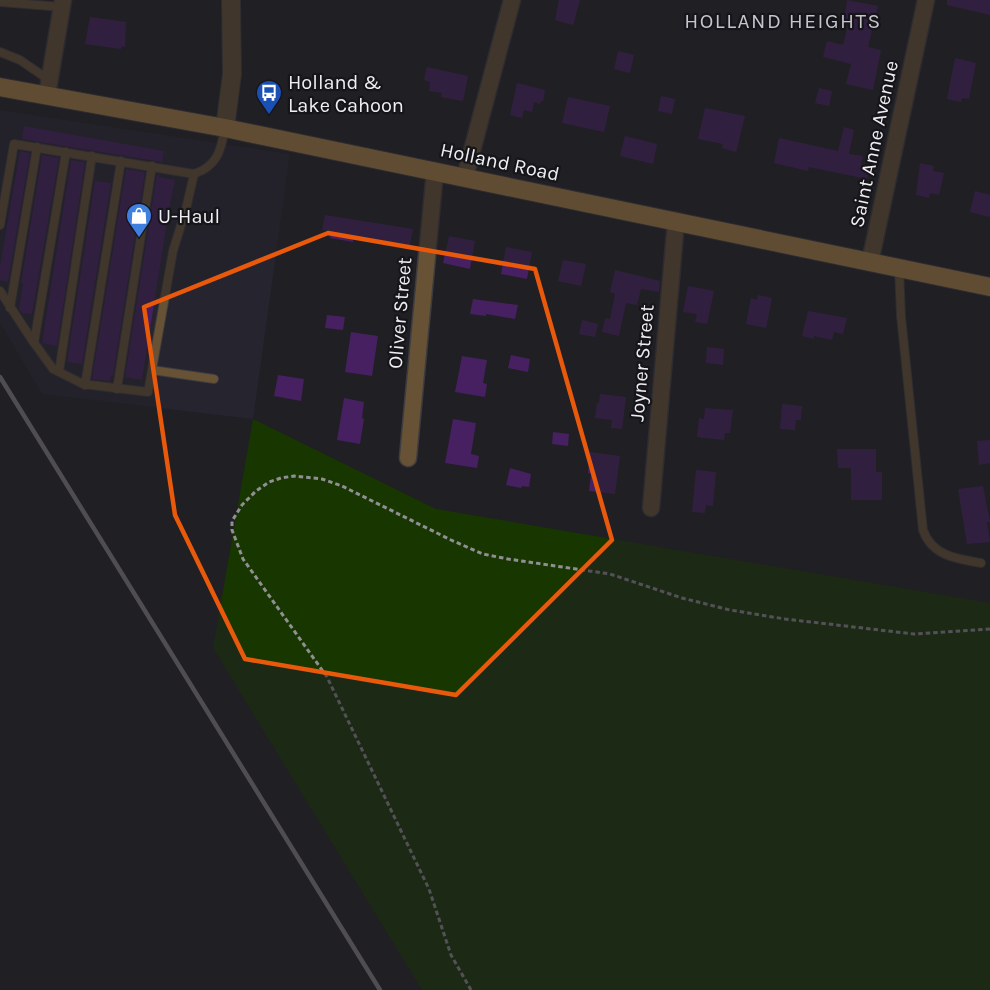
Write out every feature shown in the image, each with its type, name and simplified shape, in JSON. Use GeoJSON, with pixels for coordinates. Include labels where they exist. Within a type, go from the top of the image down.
{"type":"FeatureCollection","features":[{"type":"Feature","properties":{"kind":"main road","name":"Holland Road"},"geometry":{"type":"LineString","coordinates":[[0,87],[48,87],[225,128],[990,287]]}},
{"type":"Feature","properties":{"kind":"street"},"geometry":{"type":"LineString","coordinates":[[225,128],[232,74],[231,0]]}},
{"type":"Feature","properties":{"kind":"street"},"geometry":{"type":"LineString","coordinates":[[465,177],[512,0]]}},
{"type":"Feature","properties":{"kind":"street","name":"Saint Anne Avenue"},"geometry":{"type":"LineString","coordinates":[[870,262],[926,0]]}},
{"type":"Feature","properties":{"kind":"street"},"geometry":{"type":"LineString","coordinates":[[48,87],[63,3]]}},
{"type":"Feature","properties":{"kind":"street","name":"Oliver Street"},"geometry":{"type":"LineString","coordinates":[[408,458],[435,171]]}},
{"type":"Feature","properties":{"kind":"street","name":"Joyner Street"},"geometry":{"type":"LineString","coordinates":[[651,508],[676,221]]}},
{"type":"Feature","properties":{"kind":"lane"},"geometry":{"type":"LineString","coordinates":[[0,2],[63,3]]}},
{"type":"Feature","properties":{"kind":"lane"},"geometry":{"type":"LineString","coordinates":[[0,52],[20,60],[48,87]]}},
{"type":"Feature","properties":{"kind":"lane"},"geometry":{"type":"LineString","coordinates":[[0,225],[14,144],[194,174],[207,169],[218,155],[225,128]]}},
{"type":"Feature","properties":{"kind":"lane"},"geometry":{"type":"LineString","coordinates":[[10,308],[37,147]]}},
{"type":"Feature","properties":{"kind":"lane"},"geometry":{"type":"LineString","coordinates":[[34,343],[66,152]]}},
{"type":"Feature","properties":{"kind":"lane"},"geometry":{"type":"LineString","coordinates":[[59,372],[92,156]]}},
{"type":"Feature","properties":{"kind":"lane"},"geometry":{"type":"LineString","coordinates":[[85,384],[121,161]]}},
{"type":"Feature","properties":{"kind":"lane"},"geometry":{"type":"LineString","coordinates":[[117,389],[152,166]]}},
{"type":"Feature","properties":{"kind":"lane"},"geometry":{"type":"LineString","coordinates":[[0,291],[53,369],[85,384],[148,392],[173,251],[194,174]]}},
{"type":"Feature","properties":{"kind":"lane"},"geometry":{"type":"LineString","coordinates":[[899,268],[901,316],[923,530],[932,547],[941,554],[981,563]]}},
{"type":"Feature","properties":{"kind":"lane"},"geometry":{"type":"LineString","coordinates":[[152,370],[214,379]]}},
{"type":"Feature","properties":{"kind":"path"},"geometry":{"type":"LineString","coordinates":[[471,990],[451,955],[429,889],[327,677],[243,558],[234,540],[232,521],[242,505],[256,490],[281,478],[294,476],[322,479],[342,486],[483,554],[508,560],[610,574],[682,598],[730,610],[785,619],[914,634],[990,629]]}},
{"type":"Feature","properties":{"kind":"highlighted area"},"geometry":{"type":"Polygon","coordinates":[[[328,233],[535,269],[612,540],[456,695],[245,659],[175,515],[144,307],[328,233]]]}},
{"type":"Feature","properties":{"kind":"shaded area","name":"U-Haul"},"geometry":{"type":"Polygon","coordinates":[[[0,110],[290,154],[253,419],[42,394],[0,323],[0,110]]]}},
{"type":"Feature","properties":{"kind":"green space"},"geometry":{"type":"Polygon","coordinates":[[[253,419],[436,509],[990,603],[990,990],[422,990],[213,648],[253,419]]]}},
{"type":"Feature","properties":{"kind":"building"},"geometry":{"type":"Polygon","coordinates":[[[559,0],[580,0],[573,25],[555,20],[559,0]]]}},
{"type":"Feature","properties":{"kind":"building"},"geometry":{"type":"Polygon","coordinates":[[[847,0],[878,6],[868,47],[881,50],[873,90],[846,84],[851,64],[823,57],[827,41],[843,45],[849,22],[844,21],[847,0]]]}},
{"type":"Feature","properties":{"kind":"building"},"geometry":{"type":"Polygon","coordinates":[[[947,0],[990,0],[990,15],[947,5],[947,0]]]}},
{"type":"Feature","properties":{"kind":"building"},"geometry":{"type":"Polygon","coordinates":[[[90,17],[126,22],[125,47],[121,46],[121,49],[85,44],[90,17]]]}},
{"type":"Feature","properties":{"kind":"building"},"geometry":{"type":"Polygon","coordinates":[[[618,51],[634,55],[630,73],[614,69],[618,51]]]}},
{"type":"Feature","properties":{"kind":"building"},"geometry":{"type":"Polygon","coordinates":[[[955,58],[976,63],[969,99],[962,98],[961,102],[947,99],[955,58]]]}},
{"type":"Feature","properties":{"kind":"building"},"geometry":{"type":"Polygon","coordinates":[[[427,67],[468,76],[463,101],[441,97],[442,93],[429,91],[430,82],[424,80],[427,67]]]}},
{"type":"Feature","properties":{"kind":"building"},"geometry":{"type":"Polygon","coordinates":[[[517,83],[545,90],[543,102],[541,101],[540,104],[534,102],[532,112],[524,110],[522,118],[510,115],[517,83]]]}},
{"type":"Feature","properties":{"kind":"building"},"geometry":{"type":"Polygon","coordinates":[[[819,88],[832,91],[829,106],[815,103],[819,88]]]}},
{"type":"Feature","properties":{"kind":"building"},"geometry":{"type":"Polygon","coordinates":[[[661,96],[675,99],[672,114],[658,111],[661,96]]]}},
{"type":"Feature","properties":{"kind":"building"},"geometry":{"type":"Polygon","coordinates":[[[568,97],[610,106],[604,132],[562,123],[568,97]]]}},
{"type":"Feature","properties":{"kind":"building"},"geometry":{"type":"Polygon","coordinates":[[[705,108],[745,116],[736,152],[722,148],[723,144],[698,139],[705,108]]]}},
{"type":"Feature","properties":{"kind":"building"},"geometry":{"type":"Polygon","coordinates":[[[24,126],[164,151],[162,162],[22,139],[24,126]]]}},
{"type":"Feature","properties":{"kind":"building"},"geometry":{"type":"Polygon","coordinates":[[[844,127],[854,130],[849,154],[863,156],[861,164],[869,166],[867,179],[809,167],[808,171],[774,163],[779,138],[838,151],[844,127]]]}},
{"type":"Feature","properties":{"kind":"building"},"geometry":{"type":"Polygon","coordinates":[[[625,136],[657,144],[653,164],[620,156],[625,136]]]}},
{"type":"Feature","properties":{"kind":"building"},"geometry":{"type":"Polygon","coordinates":[[[20,151],[30,153],[8,282],[0,280],[0,266],[20,151]]]}},
{"type":"Feature","properties":{"kind":"building"},"geometry":{"type":"Polygon","coordinates":[[[42,155],[59,158],[32,314],[22,313],[19,309],[23,284],[21,283],[42,155]]]}},
{"type":"Feature","properties":{"kind":"building"},"geometry":{"type":"Polygon","coordinates":[[[71,160],[85,162],[57,346],[42,343],[71,160]]]}},
{"type":"Feature","properties":{"kind":"building"},"geometry":{"type":"Polygon","coordinates":[[[920,163],[934,166],[933,171],[944,173],[939,195],[930,193],[929,198],[916,195],[920,163]]]}},
{"type":"Feature","properties":{"kind":"building"},"geometry":{"type":"Polygon","coordinates":[[[126,169],[145,172],[113,375],[110,381],[92,379],[126,169]]]}},
{"type":"Feature","properties":{"kind":"building"},"geometry":{"type":"Polygon","coordinates":[[[157,174],[160,175],[159,177],[175,180],[142,380],[125,377],[157,174]]]}},
{"type":"Feature","properties":{"kind":"building"},"geometry":{"type":"Polygon","coordinates":[[[95,181],[111,183],[82,364],[67,362],[95,181]]]}},
{"type":"Feature","properties":{"kind":"building"},"geometry":{"type":"Polygon","coordinates":[[[975,191],[990,195],[990,217],[970,212],[975,191]]]}},
{"type":"Feature","properties":{"kind":"building"},"geometry":{"type":"Polygon","coordinates":[[[325,215],[413,229],[409,249],[353,239],[353,242],[330,238],[331,231],[322,230],[325,215]]]}},
{"type":"Feature","properties":{"kind":"building"},"geometry":{"type":"Polygon","coordinates":[[[449,236],[475,241],[470,269],[443,263],[449,236]]]}},
{"type":"Feature","properties":{"kind":"building"},"geometry":{"type":"Polygon","coordinates":[[[506,247],[532,252],[527,279],[501,274],[506,247]]]}},
{"type":"Feature","properties":{"kind":"building"},"geometry":{"type":"Polygon","coordinates":[[[563,260],[586,264],[581,286],[558,281],[563,260]]]}},
{"type":"Feature","properties":{"kind":"building"},"geometry":{"type":"Polygon","coordinates":[[[615,270],[660,281],[659,292],[641,289],[637,305],[626,303],[619,336],[602,332],[605,318],[610,319],[615,294],[610,292],[615,270]]]}},
{"type":"Feature","properties":{"kind":"building"},"geometry":{"type":"Polygon","coordinates":[[[688,286],[714,291],[707,324],[695,322],[697,314],[683,312],[688,286]]]}},
{"type":"Feature","properties":{"kind":"building"},"geometry":{"type":"Polygon","coordinates":[[[758,295],[772,298],[766,328],[746,324],[751,298],[757,300],[758,295]]]}},
{"type":"Feature","properties":{"kind":"building"},"geometry":{"type":"Polygon","coordinates":[[[473,299],[518,305],[515,319],[470,314],[473,299]]]}},
{"type":"Feature","properties":{"kind":"building"},"geometry":{"type":"Polygon","coordinates":[[[808,311],[847,318],[843,334],[834,332],[832,340],[802,336],[808,311]]]}},
{"type":"Feature","properties":{"kind":"building"},"geometry":{"type":"Polygon","coordinates":[[[327,315],[345,317],[343,330],[325,328],[327,315]]]}},
{"type":"Feature","properties":{"kind":"building"},"geometry":{"type":"Polygon","coordinates":[[[582,320],[598,324],[595,337],[579,334],[582,320]]]}},
{"type":"Feature","properties":{"kind":"building"},"geometry":{"type":"Polygon","coordinates":[[[351,332],[378,336],[372,376],[345,372],[351,332]]]}},
{"type":"Feature","properties":{"kind":"building"},"geometry":{"type":"Polygon","coordinates":[[[707,347],[724,349],[723,365],[706,363],[707,347]]]}},
{"type":"Feature","properties":{"kind":"building"},"geometry":{"type":"Polygon","coordinates":[[[511,355],[530,359],[528,372],[508,368],[511,355]]]}},
{"type":"Feature","properties":{"kind":"building"},"geometry":{"type":"Polygon","coordinates":[[[462,356],[487,360],[483,383],[487,384],[485,397],[455,392],[462,356]]]}},
{"type":"Feature","properties":{"kind":"building"},"geometry":{"type":"Polygon","coordinates":[[[278,375],[304,379],[301,401],[274,396],[278,375]]]}},
{"type":"Feature","properties":{"kind":"building"},"geometry":{"type":"Polygon","coordinates":[[[600,394],[626,397],[622,429],[611,428],[612,420],[595,418],[600,394]]]}},
{"type":"Feature","properties":{"kind":"building"},"geometry":{"type":"Polygon","coordinates":[[[344,398],[364,402],[360,444],[337,440],[344,398]]]}},
{"type":"Feature","properties":{"kind":"building"},"geometry":{"type":"Polygon","coordinates":[[[782,404],[802,406],[801,420],[796,420],[795,430],[780,429],[782,404]]]}},
{"type":"Feature","properties":{"kind":"building"},"geometry":{"type":"Polygon","coordinates":[[[705,408],[733,410],[730,433],[725,433],[724,440],[697,437],[699,418],[704,419],[705,408]]]}},
{"type":"Feature","properties":{"kind":"building"},"geometry":{"type":"Polygon","coordinates":[[[453,419],[476,423],[471,454],[479,456],[477,468],[445,463],[453,419]]]}},
{"type":"Feature","properties":{"kind":"building"},"geometry":{"type":"Polygon","coordinates":[[[553,432],[569,434],[568,446],[552,444],[553,432]]]}},
{"type":"Feature","properties":{"kind":"building"},"geometry":{"type":"Polygon","coordinates":[[[990,440],[990,463],[979,465],[977,441],[990,440]]]}},
{"type":"Feature","properties":{"kind":"building"},"geometry":{"type":"Polygon","coordinates":[[[837,449],[876,449],[876,472],[882,472],[882,500],[851,500],[851,468],[838,468],[837,449]]]}},
{"type":"Feature","properties":{"kind":"building"},"geometry":{"type":"Polygon","coordinates":[[[590,452],[620,456],[615,494],[589,491],[590,452]]]}},
{"type":"Feature","properties":{"kind":"building"},"geometry":{"type":"Polygon","coordinates":[[[510,468],[531,474],[529,487],[506,485],[510,468]]]}},
{"type":"Feature","properties":{"kind":"building"},"geometry":{"type":"Polygon","coordinates":[[[696,470],[716,472],[713,506],[706,505],[705,513],[692,512],[696,470]]]}},
{"type":"Feature","properties":{"kind":"building"},"geometry":{"type":"Polygon","coordinates":[[[983,486],[990,522],[987,522],[990,542],[967,544],[958,489],[983,486]]]}},
{"type":"Feature","properties":{"kind":"railway"},"geometry":{"type":"LineString","coordinates":[[0,377],[380,990]]}},
{"type":"Feature","properties":{"kind":"place","name":"Holland & Lake Cahoon"},"geometry":{"type":"Point","coordinates":[269,116]}},
{"type":"Feature","properties":{"kind":"place","name":"U-Haul"},"geometry":{"type":"Point","coordinates":[139,239]}},
{"type":"Feature","properties":{"kind":"district","name":"HOLLAND HEIGHTS"},"geometry":{"type":"Point","coordinates":[783,21]}}]}
